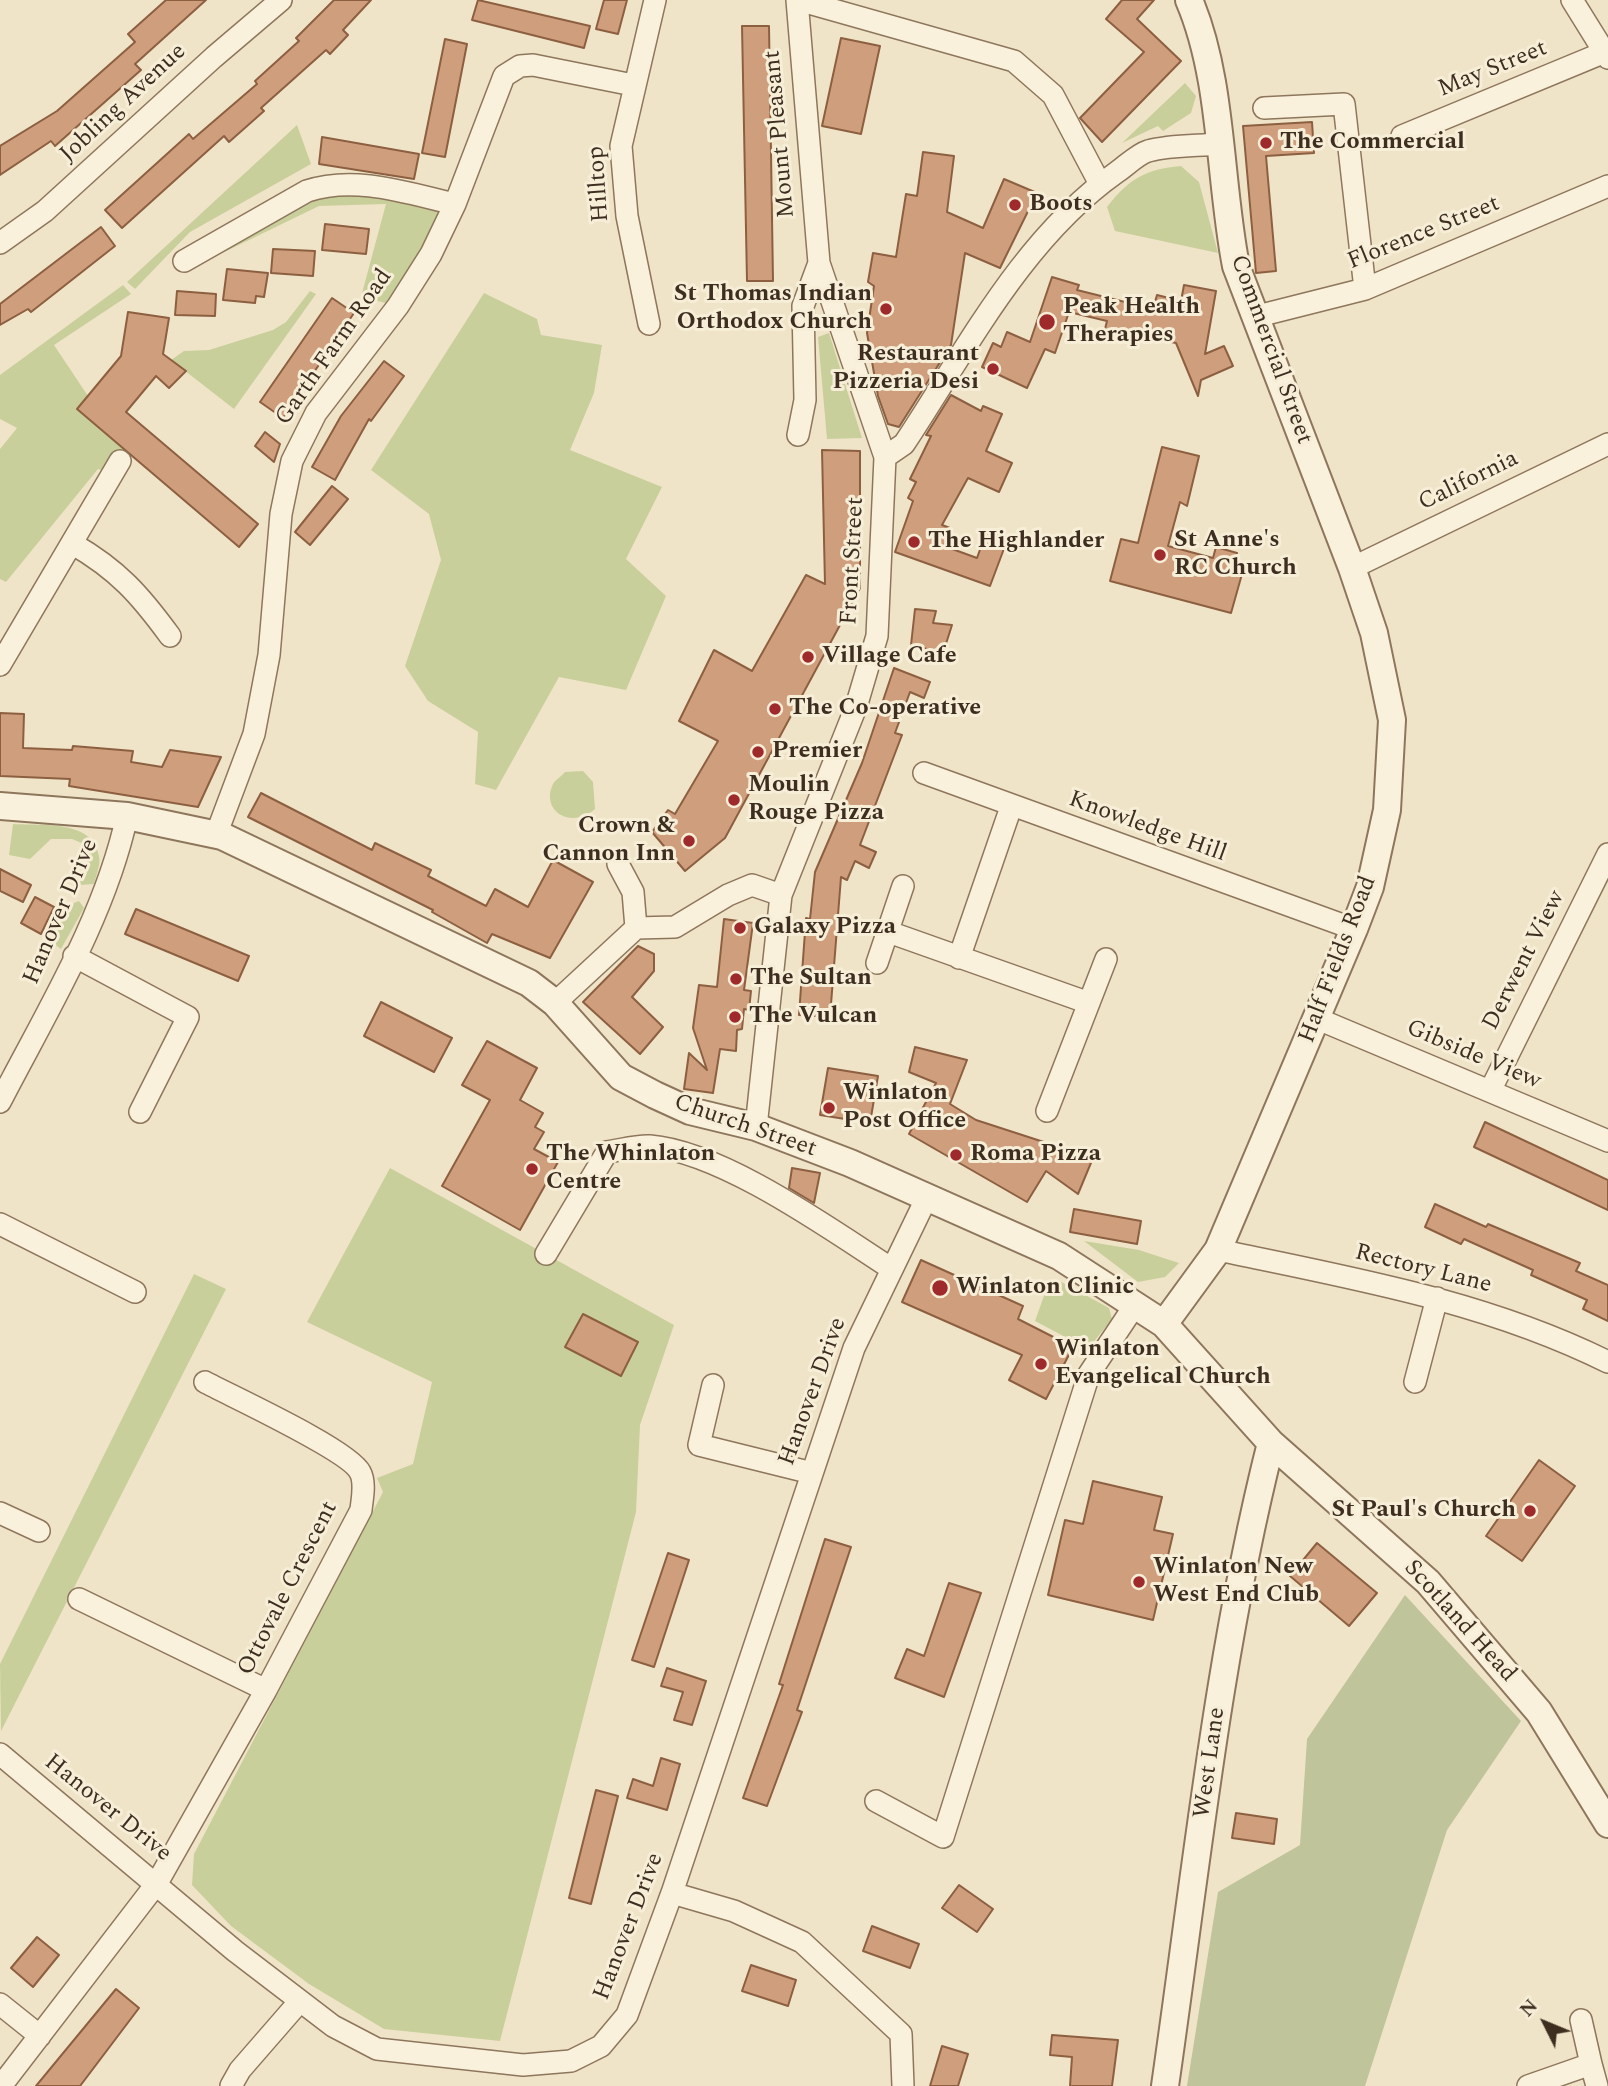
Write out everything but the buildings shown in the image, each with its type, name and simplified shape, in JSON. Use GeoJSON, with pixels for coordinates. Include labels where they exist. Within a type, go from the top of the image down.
{"type":"FeatureCollection","features":[{"type":"Feature","properties":{"kind":"street","name":"Jobling Avenue"},"geometry":{"type":"LineString","coordinates":[[0,243],[46,211],[214,57],[281,0]]}},
{"type":"Feature","properties":{"kind":"street","name":"Hilltop"},"geometry":{"type":"LineString","coordinates":[[649,324],[627,216],[621,146],[633,85],[655,0]]}},
{"type":"Feature","properties":{"kind":"street"},"geometry":{"type":"LineString","coordinates":[[797,0],[1014,61],[1053,95],[1100,184]]}},
{"type":"Feature","properties":{"kind":"street","name":"Mount Pleasant"},"geometry":{"type":"LineString","coordinates":[[797,0],[819,263]]}},
{"type":"Feature","properties":{"kind":"street"},"geometry":{"type":"LineString","coordinates":[[1572,0],[1606,55]]}},
{"type":"Feature","properties":{"kind":"street","name":"Commercial Street"},"geometry":{"type":"LineString","coordinates":[[1195,1],[1208,51],[1236,266],[1352,568]]}},
{"type":"Feature","properties":{"kind":"street","name":"May Street"},"geometry":{"type":"LineString","coordinates":[[1402,136],[1606,55]]}},
{"type":"Feature","properties":{"kind":"street","name":"Garth Farm Road"},"geometry":{"type":"LineString","coordinates":[[206,833],[254,734],[269,655],[281,514],[292,461],[316,413],[398,306],[431,254],[455,204],[500,85],[511,71],[533,65],[633,85]]}},
{"type":"Feature","properties":{"kind":"street"},"geometry":{"type":"LineString","coordinates":[[1264,108],[1344,104],[1365,289]]}},
{"type":"Feature","properties":{"kind":"street"},"geometry":{"type":"LineString","coordinates":[[819,263],[885,457],[904,444],[1031,253],[1100,184],[1147,151],[1218,144]]}},
{"type":"Feature","properties":{"kind":"street"},"geometry":{"type":"LineString","coordinates":[[184,261],[307,191],[324,185],[340,183],[389,189],[455,204]]}},
{"type":"Feature","properties":{"kind":"street","name":"Florence Street"},"geometry":{"type":"LineString","coordinates":[[1254,317],[1365,289],[1608,186]]}},
{"type":"Feature","properties":{"kind":"street"},"geometry":{"type":"LineString","coordinates":[[798,435],[804,400],[803,306],[819,263]]}},
{"type":"Feature","properties":{"kind":"street","name":"California"},"geometry":{"type":"LineString","coordinates":[[1352,568],[1608,444]]}},
{"type":"Feature","properties":{"kind":"street","name":"Front Street"},"geometry":{"type":"LineString","coordinates":[[756,1127],[781,895],[872,659],[877,636],[885,457]]}},
{"type":"Feature","properties":{"kind":"street"},"geometry":{"type":"LineString","coordinates":[[0,664],[120,461]]}},
{"type":"Feature","properties":{"kind":"street"},"geometry":{"type":"LineString","coordinates":[[73,544],[118,572],[170,636]]}},
{"type":"Feature","properties":{"kind":"street","name":"Half Fields Road"},"geometry":{"type":"LineString","coordinates":[[1164,1324],[1218,1250],[1318,1019],[1370,887],[1387,810],[1392,720],[1374,633],[1352,568]]}},
{"type":"Feature","properties":{"kind":"street","name":"Knowledge Hill"},"geometry":{"type":"LineString","coordinates":[[924,774],[1354,929]]}},
{"type":"Feature","properties":{"kind":"street","name":"Church Street"},"geometry":{"type":"LineString","coordinates":[[0,806],[127,816],[206,833],[263,854],[529,983],[555,1003],[621,1077],[690,1111],[756,1127],[927,1197],[1059,1256],[1164,1324]]}},
{"type":"Feature","properties":{"kind":"street"},"geometry":{"type":"LineString","coordinates":[[959,958],[1011,807]]}},
{"type":"Feature","properties":{"kind":"street","name":"Hanover Drive"},"geometry":{"type":"LineString","coordinates":[[0,1102],[74,956],[118,859],[127,816]]}},
{"type":"Feature","properties":{"kind":"street","name":"Derwent View"},"geometry":{"type":"LineString","coordinates":[[1490,1091],[1608,854]]}},
{"type":"Feature","properties":{"kind":"street"},"geometry":{"type":"LineString","coordinates":[[618,864],[633,892],[636,928]]}},
{"type":"Feature","properties":{"kind":"street"},"geometry":{"type":"LineString","coordinates":[[555,1003],[636,928],[675,927],[728,895],[752,885],[781,895]]}},
{"type":"Feature","properties":{"kind":"street"},"geometry":{"type":"LineString","coordinates":[[877,963],[903,886]]}},
{"type":"Feature","properties":{"kind":"street"},"geometry":{"type":"LineString","coordinates":[[886,931],[1088,1003]]}},
{"type":"Feature","properties":{"kind":"street"},"geometry":{"type":"LineString","coordinates":[[74,956],[188,1017],[140,1112]]}},
{"type":"Feature","properties":{"kind":"street"},"geometry":{"type":"LineString","coordinates":[[1046,1111],[1105,959]]}},
{"type":"Feature","properties":{"kind":"street","name":"Gibside View"},"geometry":{"type":"LineString","coordinates":[[1318,1019],[1608,1141]]}},
{"type":"Feature","properties":{"kind":"street"},"geometry":{"type":"LineString","coordinates":[[546,1254],[607,1152],[649,1146],[709,1162],[802,1210],[892,1269]]}},
{"type":"Feature","properties":{"kind":"street","name":"Hanover Drive"},"geometry":{"type":"LineString","coordinates":[[0,1754],[300,2001],[333,2026],[377,2049],[523,2065],[571,2060],[601,2046],[627,2015],[672,1892],[854,1348],[927,1197]]}},
{"type":"Feature","properties":{"kind":"street"},"geometry":{"type":"LineString","coordinates":[[0,1223],[135,1292]]}},
{"type":"Feature","properties":{"kind":"street","name":"Rectory Lane"},"geometry":{"type":"LineString","coordinates":[[1218,1250],[1437,1298],[1557,1336],[1608,1362]]}},
{"type":"Feature","properties":{"kind":"street"},"geometry":{"type":"LineString","coordinates":[[1415,1382],[1437,1298]]}},
{"type":"Feature","properties":{"kind":"street"},"geometry":{"type":"LineString","coordinates":[[876,1801],[943,1837],[1089,1374],[1135,1306]]}},
{"type":"Feature","properties":{"kind":"street","name":"Scotland Head"},"geometry":{"type":"LineString","coordinates":[[1164,1324],[1271,1443],[1428,1582],[1539,1712],[1608,1824]]}},
{"type":"Feature","properties":{"kind":"street","name":"Ottovale Crescent"},"geometry":{"type":"LineString","coordinates":[[1,2086],[157,1883],[266,1690],[361,1510],[363,1489],[360,1472],[339,1453],[205,1382]]}},
{"type":"Feature","properties":{"kind":"street"},"geometry":{"type":"LineString","coordinates":[[713,1385],[699,1446],[812,1474]]}},
{"type":"Feature","properties":{"kind":"street","name":"West Lane"},"geometry":{"type":"LineString","coordinates":[[1165,2086],[1231,1624],[1249,1528],[1271,1443]]}},
{"type":"Feature","properties":{"kind":"street"},"geometry":{"type":"LineString","coordinates":[[0,1513],[39,1531]]}},
{"type":"Feature","properties":{"kind":"street"},"geometry":{"type":"LineString","coordinates":[[79,1599],[266,1690]]}},
{"type":"Feature","properties":{"kind":"street"},"geometry":{"type":"LineString","coordinates":[[672,1892],[734,1911],[802,1942],[901,2034],[903,2086]]}},
{"type":"Feature","properties":{"kind":"street"},"geometry":{"type":"LineString","coordinates":[[230,2086],[240,2070],[300,2001]]}},
{"type":"Feature","properties":{"kind":"street"},"geometry":{"type":"LineString","coordinates":[[0,2004],[40,2036]]}},
{"type":"Feature","properties":{"kind":"street"},"geometry":{"type":"LineString","coordinates":[[1581,2020],[1597,2086]]}},
{"type":"Feature","properties":{"kind":"street"},"geometry":{"type":"LineString","coordinates":[[1528,2086],[1591,2064]]}},
{"type":"Feature","properties":{"kind":"green space"},"geometry":{"type":"Polygon","coordinates":[[[1185,83],[1196,96],[1191,113],[1163,131],[1158,126],[1122,143],[1185,83]]]}},
{"type":"Feature","properties":{"kind":"green space"},"geometry":{"type":"Polygon","coordinates":[[[297,125],[311,164],[190,232],[135,289],[127,282],[297,125]]]}},
{"type":"Feature","properties":{"kind":"green space"},"geometry":{"type":"Polygon","coordinates":[[[1181,166],[1199,182],[1218,253],[1115,231],[1107,207],[1123,189],[1148,173],[1181,166]]]}},
{"type":"Feature","properties":{"kind":"green space"},"geometry":{"type":"Polygon","coordinates":[[[321,192],[455,204],[398,306],[361,297],[386,204],[319,206],[214,257],[215,250],[321,192]]]}},
{"type":"Feature","properties":{"kind":"green space"},"geometry":{"type":"Polygon","coordinates":[[[123,285],[131,294],[54,345],[88,396],[77,409],[132,455],[114,474],[98,469],[6,582],[0,579],[0,449],[17,428],[0,419],[0,375],[123,285]]]}},
{"type":"Feature","properties":{"kind":"green space"},"geometry":{"type":"Polygon","coordinates":[[[310,291],[316,294],[234,409],[171,360],[184,351],[209,350],[273,330],[286,322],[310,291]]]}},
{"type":"Feature","properties":{"kind":"green space"},"geometry":{"type":"Polygon","coordinates":[[[484,293],[537,319],[541,335],[602,345],[594,393],[570,450],[662,487],[626,559],[666,596],[626,690],[559,677],[496,790],[475,784],[478,732],[428,701],[405,666],[441,560],[429,514],[371,470],[484,293]]]}},
{"type":"Feature","properties":{"kind":"green space"},"geometry":{"type":"Polygon","coordinates":[[[829,333],[862,438],[827,439],[818,337],[829,333]]]}},
{"type":"Feature","properties":{"kind":"green space"},"geometry":{"type":"Polygon","coordinates":[[[583,771],[593,782],[595,809],[576,818],[560,814],[551,802],[553,784],[565,772],[583,771]]]}},
{"type":"Feature","properties":{"kind":"green space"},"geometry":{"type":"Polygon","coordinates":[[[13,824],[64,827],[87,836],[95,844],[99,856],[94,884],[79,885],[87,858],[84,844],[72,839],[51,839],[30,859],[9,855],[13,824]]]}},
{"type":"Feature","properties":{"kind":"green space"},"geometry":{"type":"Polygon","coordinates":[[[79,901],[84,908],[61,949],[50,941],[52,935],[63,912],[79,901]]]}},
{"type":"Feature","properties":{"kind":"green space"},"geometry":{"type":"Polygon","coordinates":[[[390,1168],[674,1325],[640,1425],[636,1512],[500,2041],[384,2029],[309,1984],[231,1926],[192,1885],[194,1854],[383,1492],[377,1478],[413,1464],[432,1382],[307,1322],[390,1168]]]}},
{"type":"Feature","properties":{"kind":"green space"},"geometry":{"type":"Polygon","coordinates":[[[1084,1241],[1139,1250],[1179,1263],[1165,1277],[1138,1282],[1084,1241]]]}},
{"type":"Feature","properties":{"kind":"green space"},"geometry":{"type":"Polygon","coordinates":[[[194,1274],[226,1289],[1,1731],[0,1664],[194,1274]]]}},
{"type":"Feature","properties":{"kind":"green space"},"geometry":{"type":"Polygon","coordinates":[[[1056,1279],[1109,1308],[1112,1319],[1088,1349],[1035,1321],[1049,1282],[1056,1279]]]}},
{"type":"Feature","properties":{"kind":"green space"},"geometry":{"type":"Polygon","coordinates":[[[1405,1595],[1521,1721],[1447,1830],[1365,2086],[1187,2086],[1218,1892],[1300,1845],[1307,1739],[1405,1595]]]}},
{"type":"Feature","properties":{"kind":"place","name":"The Commercial"},"geometry":{"type":"Point","coordinates":[1266,143]}},
{"type":"Feature","properties":{"kind":"place","name":"Boots"},"geometry":{"type":"Point","coordinates":[1015,205]}},
{"type":"Feature","properties":{"kind":"place","name":"St Thomas Indian Orthodox Church"},"geometry":{"type":"Point","coordinates":[886,309]}},
{"type":"Feature","properties":{"kind":"place","name":"Peak Health Therapies"},"geometry":{"type":"Point","coordinates":[1047,322]}},
{"type":"Feature","properties":{"kind":"place","name":"Restaurant Pizzeria Desi"},"geometry":{"type":"Point","coordinates":[993,369]}},
{"type":"Feature","properties":{"kind":"place","name":"The Highlander"},"geometry":{"type":"Point","coordinates":[914,542]}},
{"type":"Feature","properties":{"kind":"place","name":"St Anne's RC Church"},"geometry":{"type":"Point","coordinates":[1160,555]}},
{"type":"Feature","properties":{"kind":"place","name":"Village Cafe"},"geometry":{"type":"Point","coordinates":[808,657]}},
{"type":"Feature","properties":{"kind":"place","name":"The Co-operative"},"geometry":{"type":"Point","coordinates":[775,709]}},
{"type":"Feature","properties":{"kind":"place","name":"Premier"},"geometry":{"type":"Point","coordinates":[758,752]}},
{"type":"Feature","properties":{"kind":"place","name":"Moulin Rouge Pizza"},"geometry":{"type":"Point","coordinates":[734,800]}},
{"type":"Feature","properties":{"kind":"place","name":"Crown & Cannon Inn"},"geometry":{"type":"Point","coordinates":[689,841]}},
{"type":"Feature","properties":{"kind":"place","name":"Galaxy Pizza"},"geometry":{"type":"Point","coordinates":[740,928]}},
{"type":"Feature","properties":{"kind":"place","name":"The Sultan"},"geometry":{"type":"Point","coordinates":[736,979]}},
{"type":"Feature","properties":{"kind":"place","name":"The Vulcan"},"geometry":{"type":"Point","coordinates":[735,1017]}},
{"type":"Feature","properties":{"kind":"place","name":"Winlaton Post Office"},"geometry":{"type":"Point","coordinates":[829,1108]}},
{"type":"Feature","properties":{"kind":"place","name":"Roma Pizza"},"geometry":{"type":"Point","coordinates":[956,1155]}},
{"type":"Feature","properties":{"kind":"place","name":"The Whinlaton Centre"},"geometry":{"type":"Point","coordinates":[532,1169]}},
{"type":"Feature","properties":{"kind":"place","name":"Winlaton Clinic"},"geometry":{"type":"Point","coordinates":[940,1288]}},
{"type":"Feature","properties":{"kind":"place","name":"Winlaton Evangelical Church"},"geometry":{"type":"Point","coordinates":[1041,1364]}},
{"type":"Feature","properties":{"kind":"place","name":"St Paul's Church"},"geometry":{"type":"Point","coordinates":[1530,1511]}},
{"type":"Feature","properties":{"kind":"place","name":"Winlaton New West End Club"},"geometry":{"type":"Point","coordinates":[1139,1582]}}]}
